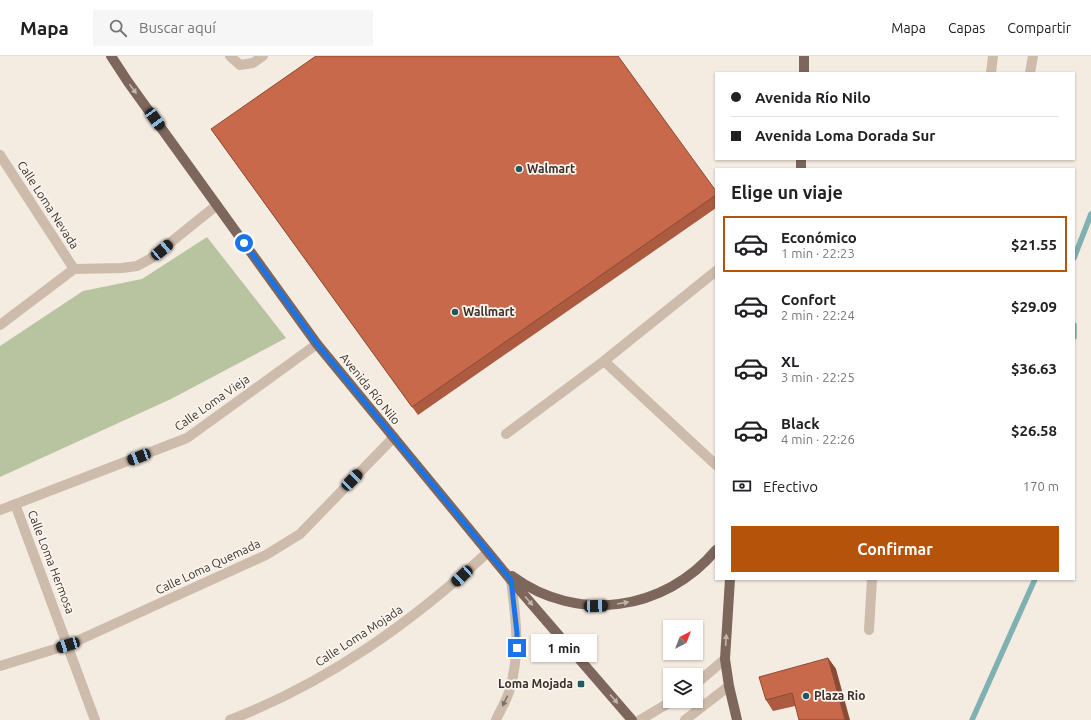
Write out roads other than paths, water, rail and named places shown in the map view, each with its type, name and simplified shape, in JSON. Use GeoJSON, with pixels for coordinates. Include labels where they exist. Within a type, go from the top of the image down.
{"type":"FeatureCollection","features":[{"type":"Feature","properties":{"kind":"main road","name":"Avenida Río Nilo"},"geometry":{"type":"LineString","coordinates":[[111,56],[128,82],[317,344],[511,580],[632,720]]}},
{"type":"Feature","properties":{"kind":"main road"},"geometry":{"type":"LineString","coordinates":[[804,56],[804,72]]}},
{"type":"Feature","properties":{"kind":"main road"},"geometry":{"type":"LineString","coordinates":[[488,552],[513,577],[538,592],[560,600],[596,606],[632,602],[649,597],[683,580],[698,569],[715,551]]}},
{"type":"Feature","properties":{"kind":"main road"},"geometry":{"type":"LineString","coordinates":[[730,580],[725,659],[729,686],[737,720]]}},
{"type":"Feature","properties":{"kind":"street"},"geometry":{"type":"LineString","coordinates":[[230,56],[240,65],[253,63],[263,56]]}},
{"type":"Feature","properties":{"kind":"street"},"geometry":{"type":"LineString","coordinates":[[991,72],[993,56]]}},
{"type":"Feature","properties":{"kind":"street"},"geometry":{"type":"LineString","coordinates":[[1030,72],[1032,56]]}},
{"type":"Feature","properties":{"kind":"street","name":"Calle Loma Nevada"},"geometry":{"type":"LineString","coordinates":[[0,155],[74,269]]}},
{"type":"Feature","properties":{"kind":"street"},"geometry":{"type":"LineString","coordinates":[[0,325],[74,269],[122,268],[137,266],[150,259],[217,205]]}},
{"type":"Feature","properties":{"kind":"street"},"geometry":{"type":"LineString","coordinates":[[506,434],[604,361],[715,272]]}},
{"type":"Feature","properties":{"kind":"street","name":"Calle Loma Vieja"},"geometry":{"type":"LineString","coordinates":[[0,510],[187,438],[317,344]]}},
{"type":"Feature","properties":{"kind":"street"},"geometry":{"type":"LineString","coordinates":[[604,361],[715,464]]}},
{"type":"Feature","properties":{"kind":"street","name":"Calle Loma Quemada"},"geometry":{"type":"LineString","coordinates":[[0,666],[68,645],[266,555],[300,534],[394,437]]}},
{"type":"Feature","properties":{"kind":"street","name":"Calle Loma Hermosa"},"geometry":{"type":"LineString","coordinates":[[15,504],[95,720]]}},
{"type":"Feature","properties":{"kind":"street","name":"Calle Loma Mojada"},"geometry":{"type":"LineString","coordinates":[[230,720],[293,692],[376,643],[453,585],[488,552]]}},
{"type":"Feature","properties":{"kind":"street"},"geometry":{"type":"LineString","coordinates":[[496,720],[509,693],[516,662],[517,633],[511,580]]}},
{"type":"Feature","properties":{"kind":"street"},"geometry":{"type":"LineString","coordinates":[[868,630],[872,580]]}},
{"type":"Feature","properties":{"kind":"street"},"geometry":{"type":"LineString","coordinates":[[703,678],[725,659]]}},
{"type":"Feature","properties":{"kind":"street"},"geometry":{"type":"LineString","coordinates":[[685,720],[729,686]]}},
{"type":"Feature","properties":{"kind":"street"},"geometry":{"type":"LineString","coordinates":[[640,720],[663,706]]}},
{"type":"Feature","properties":{"kind":"waterway"},"geometry":{"type":"LineString","coordinates":[[1075,255],[1091,214]]}},
{"type":"Feature","properties":{"kind":"waterway"},"geometry":{"type":"LineString","coordinates":[[972,720],[1035,580]]}},
{"type":"Feature","properties":{"kind":"place","name":"Walmart"},"geometry":{"type":"Point","coordinates":[519,169]}},
{"type":"Feature","properties":{"kind":"place","name":"Wallmart"},"geometry":{"type":"Point","coordinates":[455,312]}},
{"type":"Feature","properties":{"kind":"place","name":"Loma Mojada"},"geometry":{"type":"Point","coordinates":[581,684]}},
{"type":"Feature","properties":{"kind":"place","name":"Plaza Rio"},"geometry":{"type":"Point","coordinates":[806,696]}}]}
